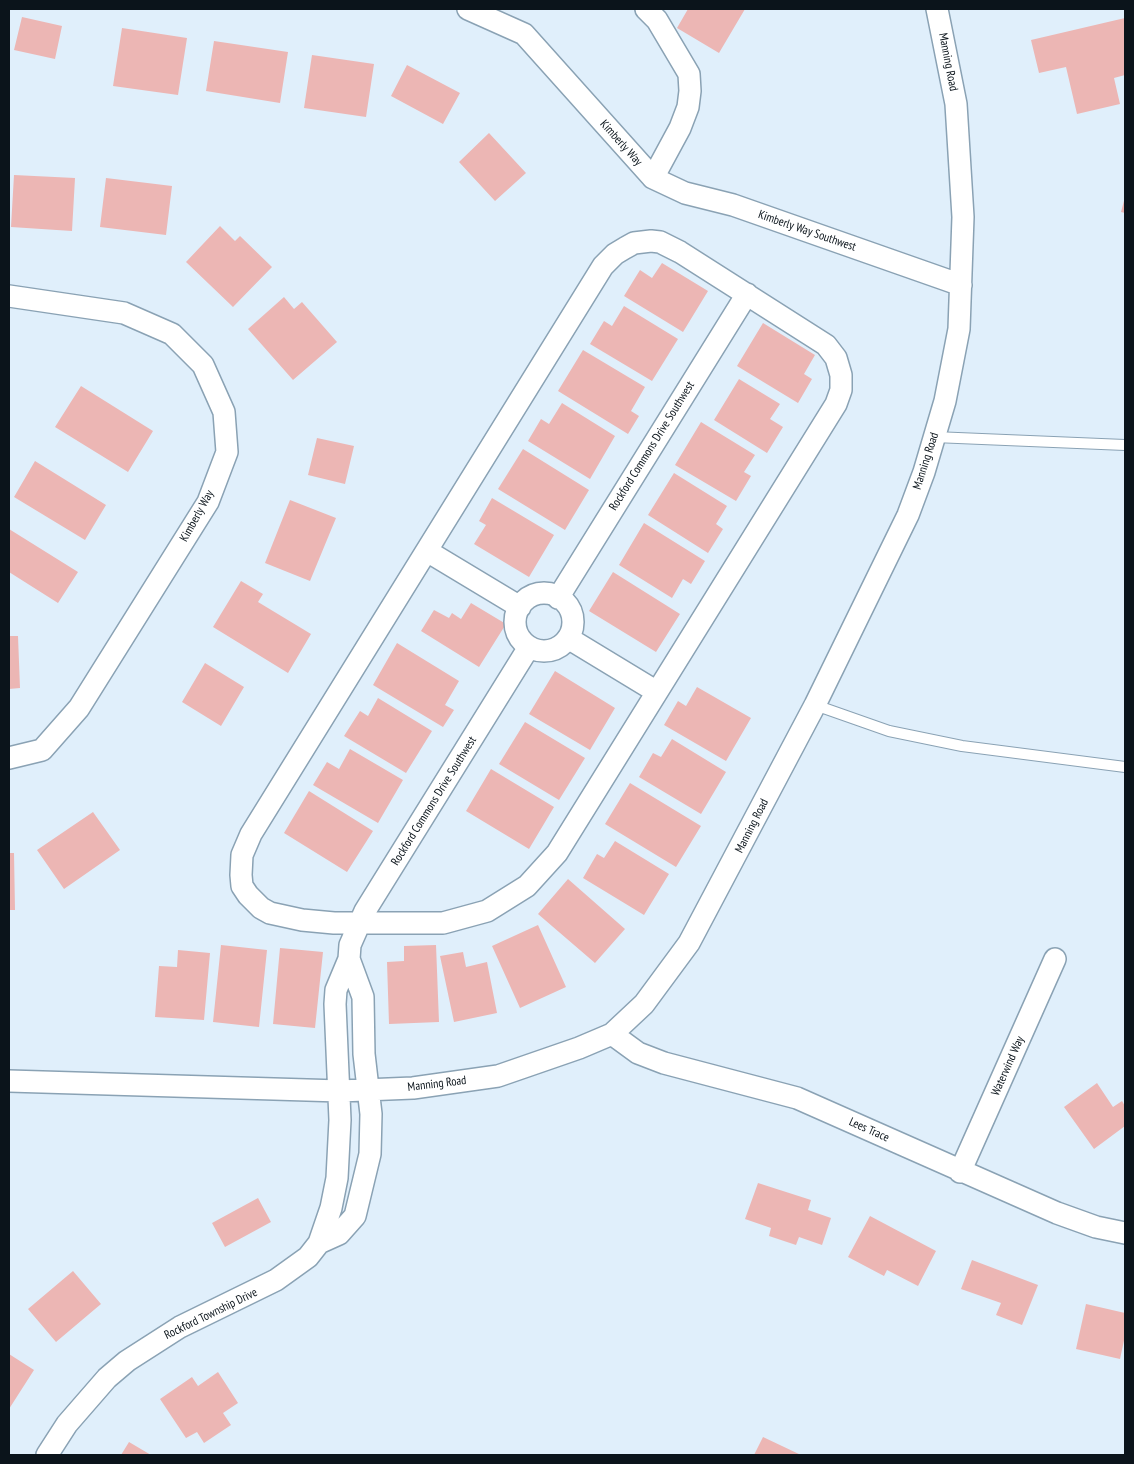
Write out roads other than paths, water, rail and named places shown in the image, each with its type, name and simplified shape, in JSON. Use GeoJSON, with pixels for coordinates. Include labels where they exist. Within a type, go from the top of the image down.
{"type":"FeatureCollection","features":[{"type":"Feature","properties":{"kind":"street","name":"Kimberly Way"},"geometry":{"type":"LineString","coordinates":[[468,9],[524,34],[652,178],[680,128],[688,106],[690,91],[689,74],[657,20],[646,9]]}},
{"type":"Feature","properties":{"kind":"street","name":"Manning Road"},"geometry":{"type":"LineString","coordinates":[[9,1081],[340,1091],[413,1088],[498,1076],[612,1034],[644,1004],[689,943],[815,705],[908,516],[934,437],[953,367],[959,329],[963,217],[961,158],[953,88],[937,9]]}},
{"type":"Feature","properties":{"kind":"street","name":"Kimberly Way Southwest"},"geometry":{"type":"LineString","coordinates":[[652,178],[685,193],[733,205],[961,285]]}},
{"type":"Feature","properties":{"kind":"street"},"geometry":{"type":"LineString","coordinates":[[660,242],[680,252],[826,345],[840,366],[841,390],[836,404],[557,853],[534,879],[517,894],[488,911],[454,922],[427,924],[302,920],[270,914],[261,908],[242,886],[242,855],[252,834],[427,550],[603,266],[615,254],[634,244],[660,242]]}},
{"type":"Feature","properties":{"kind":"street","name":"Rockford Commons Drive Southwest"},"geometry":{"type":"LineString","coordinates":[[558,598],[747,294]]}},
{"type":"Feature","properties":{"kind":"street","name":"Kimberly Way"},"geometry":{"type":"LineString","coordinates":[[9,296],[124,313],[172,334],[203,365],[224,412],[227,452],[208,502],[79,708],[42,750],[9,758]]}},
{"type":"Feature","properties":{"kind":"street"},"geometry":{"type":"LineString","coordinates":[[427,550],[520,607]]}},
{"type":"Feature","properties":{"kind":"street"},"geometry":{"type":"LineString","coordinates":[[542,593],[558,598],[570,609],[573,620],[572,632],[556,648],[545,651],[529,648],[517,635],[515,624],[520,607],[531,596],[542,593]]}},
{"type":"Feature","properties":{"kind":"street"},"geometry":{"type":"LineString","coordinates":[[568,638],[657,692]]}},
{"type":"Feature","properties":{"kind":"street","name":"Rockford Commons Drive Southwest"},"geometry":{"type":"LineString","coordinates":[[340,1091],[336,990],[349,959],[350,945],[359,922],[529,648]]}},
{"type":"Feature","properties":{"kind":"street","name":"Rockford Township Drive"},"geometry":{"type":"LineString","coordinates":[[319,1243],[339,1234],[355,1216],[365,1180],[371,1138],[371,1114],[366,1090],[364,1054],[364,997],[349,959]]}},
{"type":"Feature","properties":{"kind":"street","name":"Waterwind Way"},"geometry":{"type":"LineString","coordinates":[[960,1172],[1055,960]]}},
{"type":"Feature","properties":{"kind":"street","name":"Lees Trace"},"geometry":{"type":"LineString","coordinates":[[612,1034],[638,1053],[664,1063],[796,1098],[960,1172],[1057,1213],[1096,1227],[1125,1234]]}},
{"type":"Feature","properties":{"kind":"street","name":"Rockford Township Drive"},"geometry":{"type":"LineString","coordinates":[[46,1455],[67,1424],[107,1378],[127,1361],[185,1324],[246,1297],[276,1280],[308,1257],[319,1243],[331,1208],[337,1178],[340,1091]]}},
{"type":"Feature","properties":{"kind":"lane"},"geometry":{"type":"LineString","coordinates":[[934,437],[1125,445]]}},
{"type":"Feature","properties":{"kind":"lane"},"geometry":{"type":"LineString","coordinates":[[815,705],[889,731],[962,746],[1125,767]]}}]}
